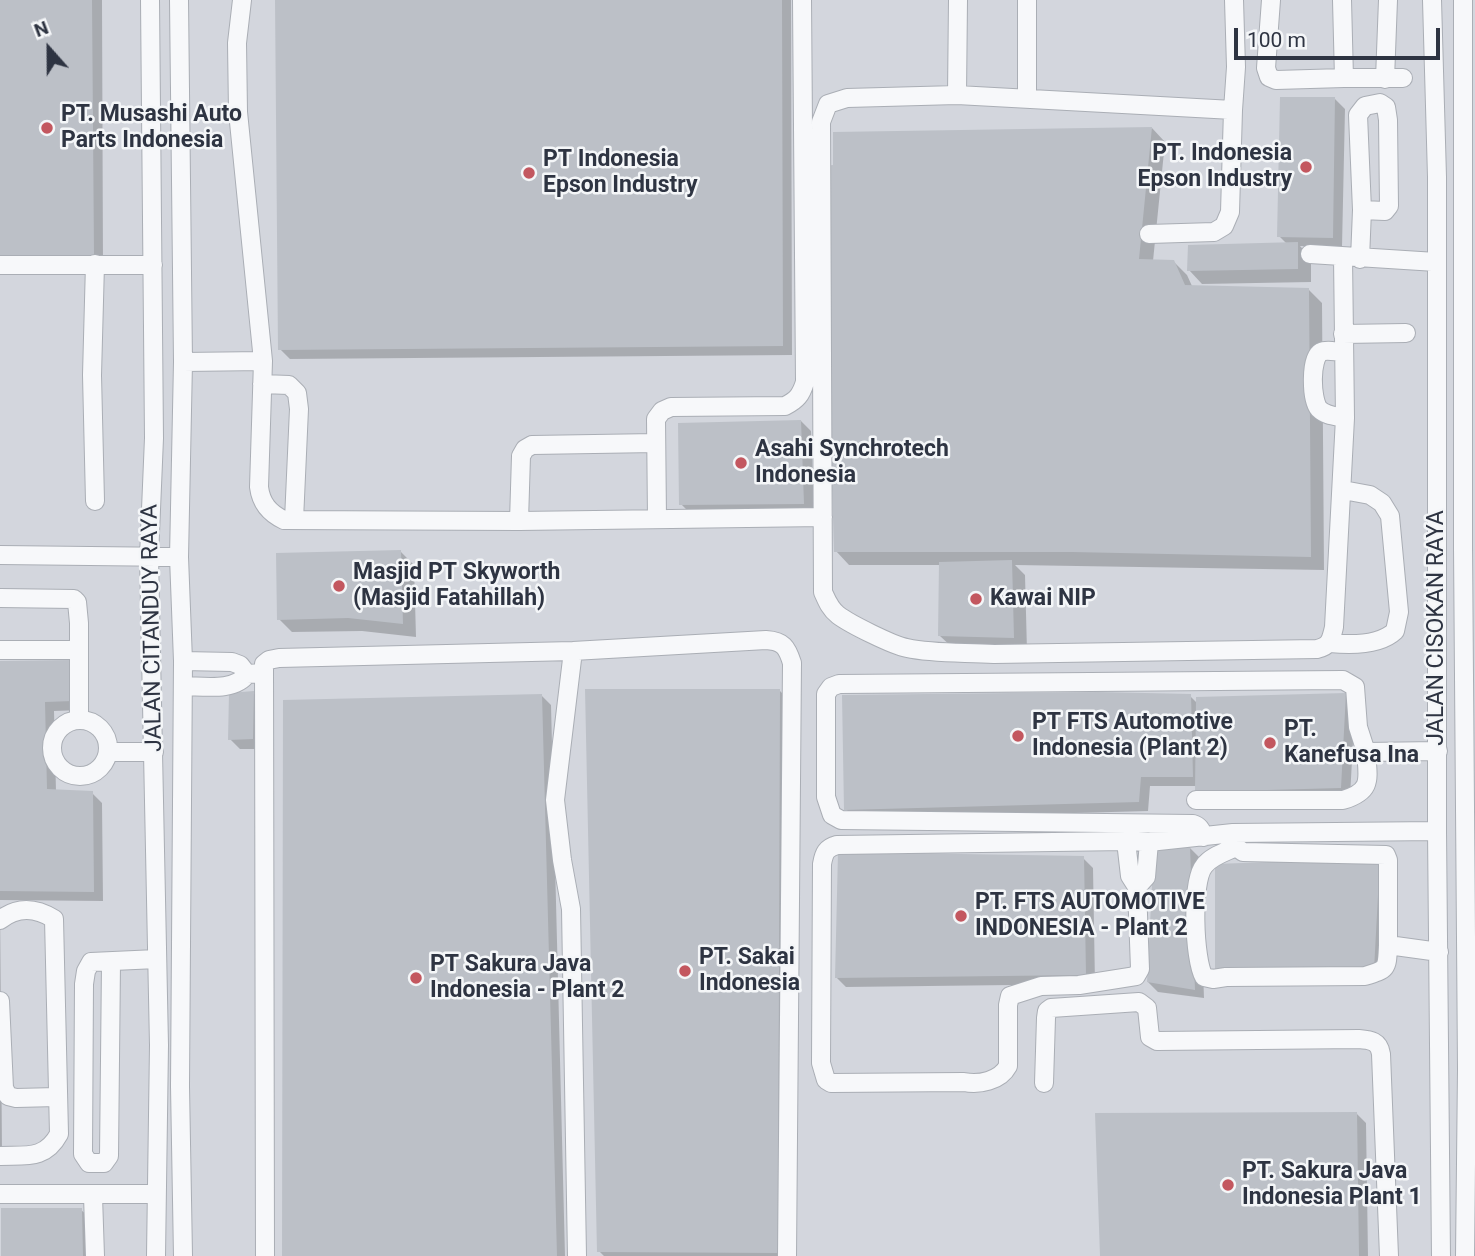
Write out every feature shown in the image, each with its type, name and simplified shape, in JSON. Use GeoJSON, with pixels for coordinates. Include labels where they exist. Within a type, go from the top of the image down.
{"type":"FeatureCollection","features":[{"type":"Feature","properties":{"kind":"street","name":"JALAN CITANDUY RAYA"},"geometry":{"type":"LineString","coordinates":[[150,0],[153,438],[149,556],[159,1084],[156,1256]]}},
{"type":"Feature","properties":{"kind":"street","name":"JALAN CITANDUY RAYA"},"geometry":{"type":"LineString","coordinates":[[179,0],[183,362],[179,557],[183,661],[180,1086],[183,1256]]}},
{"type":"Feature","properties":{"kind":"street"},"geometry":{"type":"LineString","coordinates":[[242,0],[237,43],[238,112],[263,361],[261,498],[274,515],[284,520],[519,521],[823,517]]}},
{"type":"Feature","properties":{"kind":"street"},"geometry":{"type":"LineString","coordinates":[[657,519],[656,419],[662,411],[671,407],[785,406],[795,401],[802,393],[805,382],[806,316],[802,0]]}},
{"type":"Feature","properties":{"kind":"street"},"geometry":{"type":"LineString","coordinates":[[957,95],[958,0]]}},
{"type":"Feature","properties":{"kind":"street"},"geometry":{"type":"LineString","coordinates":[[1027,0],[1027,99]]}},
{"type":"Feature","properties":{"kind":"street"},"geometry":{"type":"LineString","coordinates":[[1149,234],[1214,232],[1224,226],[1230,212],[1236,67],[1234,0]]}},
{"type":"Feature","properties":{"kind":"street"},"geometry":{"type":"LineString","coordinates":[[1271,0],[1266,68],[1269,77],[1276,80],[1394,78],[1388,0]]}},
{"type":"Feature","properties":{"kind":"street"},"geometry":{"type":"LineString","coordinates":[[1342,0],[1344,78]]}},
{"type":"Feature","properties":{"kind":"street","name":"JALAN CISOKAN RAYA"},"geometry":{"type":"LineString","coordinates":[[1432,0],[1437,119],[1437,831],[1441,1256]]}},
{"type":"Feature","properties":{"kind":"street","name":"JALAN CISOKAN RAYA"},"geometry":{"type":"LineString","coordinates":[[1463,0],[1469,118],[1471,1069],[1465,1256]]}},
{"type":"Feature","properties":{"kind":"street"},"geometry":{"type":"LineString","coordinates":[[1233,110],[957,95],[847,98],[828,104],[821,122],[823,592],[828,606],[838,615],[908,648],[994,654],[1326,647],[1330,643],[1334,627],[1343,489],[1343,343],[1351,258],[1362,210],[1359,115],[1365,106],[1380,103],[1386,107],[1388,120],[1389,206],[1385,211],[1362,210]]}},
{"type":"Feature","properties":{"kind":"street"},"geometry":{"type":"LineString","coordinates":[[1437,119],[1469,118]]}},
{"type":"Feature","properties":{"kind":"street"},"geometry":{"type":"LineString","coordinates":[[1310,254],[1436,262]]}},
{"type":"Feature","properties":{"kind":"street"},"geometry":{"type":"LineString","coordinates":[[94,264],[92,375],[95,501]]}},
{"type":"Feature","properties":{"kind":"street"},"geometry":{"type":"LineString","coordinates":[[0,265],[153,265]]}},
{"type":"Feature","properties":{"kind":"street"},"geometry":{"type":"LineString","coordinates":[[1345,418],[1327,414],[1315,402],[1313,388],[1315,359],[1318,354],[1343,343],[1406,333]]}},
{"type":"Feature","properties":{"kind":"street"},"geometry":{"type":"LineString","coordinates":[[183,362],[263,361]]}},
{"type":"Feature","properties":{"kind":"street"},"geometry":{"type":"LineString","coordinates":[[262,384],[289,385],[297,393],[299,409],[295,520]]}},
{"type":"Feature","properties":{"kind":"street"},"geometry":{"type":"LineString","coordinates":[[519,521],[521,456],[531,445],[656,443]]}},
{"type":"Feature","properties":{"kind":"street"},"geometry":{"type":"LineString","coordinates":[[1330,643],[1357,644],[1383,639],[1395,631],[1399,612],[1390,516],[1382,503],[1370,495],[1343,489]]}},
{"type":"Feature","properties":{"kind":"street"},"geometry":{"type":"LineString","coordinates":[[1437,547],[1469,547]]}},
{"type":"Feature","properties":{"kind":"street"},"geometry":{"type":"LineString","coordinates":[[0,555],[179,557]]}},
{"type":"Feature","properties":{"kind":"street"},"geometry":{"type":"LineString","coordinates":[[0,598],[74,599],[78,604],[79,720]]}},
{"type":"Feature","properties":{"kind":"street"},"geometry":{"type":"LineString","coordinates":[[183,686],[233,685],[255,673],[269,660],[279,658],[573,651],[766,640],[779,641],[788,649],[792,663],[787,1256]]}},
{"type":"Feature","properties":{"kind":"street"},"geometry":{"type":"LineString","coordinates":[[0,650],[79,650]]}},
{"type":"Feature","properties":{"kind":"street"},"geometry":{"type":"LineString","coordinates":[[573,651],[555,800],[571,909],[577,1256]]}},
{"type":"Feature","properties":{"kind":"street"},"geometry":{"type":"LineString","coordinates":[[183,661],[233,662],[255,673]]}},
{"type":"Feature","properties":{"kind":"street"},"geometry":{"type":"LineString","coordinates":[[255,673],[265,1256]]}},
{"type":"Feature","properties":{"kind":"street"},"geometry":{"type":"LineString","coordinates":[[1196,800],[1343,800],[1359,794],[1365,789],[1368,780],[1366,752],[1358,727],[1355,687],[1343,680],[839,684],[831,687],[826,694],[826,797],[832,815],[841,820],[1193,824],[1198,825],[1203,837]]}},
{"type":"Feature","properties":{"kind":"street"},"geometry":{"type":"LineString","coordinates":[[85,719],[98,725],[107,737],[109,752],[96,772],[84,776],[61,770],[53,758],[52,743],[59,727],[79,720],[85,719]]}},
{"type":"Feature","properties":{"kind":"street"},"geometry":{"type":"LineString","coordinates":[[1366,752],[1438,751]]}},
{"type":"Feature","properties":{"kind":"street"},"geometry":{"type":"LineString","coordinates":[[109,752],[154,752]]}},
{"type":"Feature","properties":{"kind":"street"},"geometry":{"type":"LineString","coordinates":[[1126,841],[1130,876],[1137,887],[1139,973],[1110,982],[1032,988],[1010,996],[1008,1066],[997,1077],[973,1083],[831,1083],[826,1080],[821,1063],[822,864],[828,847],[837,845],[1126,841],[1149,842],[1203,837],[1235,840],[1437,831]]}},
{"type":"Feature","properties":{"kind":"street"},"geometry":{"type":"LineString","coordinates":[[1235,840],[1243,852],[1386,855],[1388,965],[1385,969],[1365,976],[1204,977],[1198,960],[1197,876],[1205,864],[1235,840]]}},
{"type":"Feature","properties":{"kind":"street"},"geometry":{"type":"LineString","coordinates":[[1137,887],[1146,877],[1149,842]]}},
{"type":"Feature","properties":{"kind":"street"},"geometry":{"type":"LineString","coordinates":[[0,920],[12,912],[29,909],[42,911],[54,919],[59,1134],[53,1144],[35,1155],[0,1156]]}},
{"type":"Feature","properties":{"kind":"street"},"geometry":{"type":"LineString","coordinates":[[1388,945],[1439,952]]}},
{"type":"Feature","properties":{"kind":"street"},"geometry":{"type":"LineString","coordinates":[[111,963],[109,1156],[104,1163],[95,1164],[89,1163],[83,1154],[86,971],[91,962],[157,960]]}},
{"type":"Feature","properties":{"kind":"street"},"geometry":{"type":"LineString","coordinates":[[0,1001],[4,1087],[9,1096],[57,1097]]}},
{"type":"Feature","properties":{"kind":"street"},"geometry":{"type":"LineString","coordinates":[[1044,1083],[1046,1018],[1051,1008],[1139,1002],[1146,1005],[1150,1037],[1157,1041],[1373,1041],[1379,1045],[1381,1054],[1389,1256]]}},
{"type":"Feature","properties":{"kind":"street"},"geometry":{"type":"LineString","coordinates":[[159,1084],[180,1086]]}},
{"type":"Feature","properties":{"kind":"street"},"geometry":{"type":"LineString","coordinates":[[0,1195],[156,1194]]}},
{"type":"Feature","properties":{"kind":"street"},"geometry":{"type":"LineString","coordinates":[[93,1196],[95,1256]]}},
{"type":"Feature","properties":{"kind":"shaded area"},"geometry":{"type":"Polygon","coordinates":[[[0,0],[1475,0],[1475,1256],[0,1256],[0,0]]]}},
{"type":"Feature","properties":{"kind":"building","name":"PT. Musashi Auto Parts Indonesia"},"geometry":{"type":"Polygon","coordinates":[[[0,0],[92,0],[94,255],[0,256],[0,0]]]}},
{"type":"Feature","properties":{"kind":"building","name":"PT Indonesia Epson Industry"},"geometry":{"type":"Polygon","coordinates":[[[275,0],[782,0],[783,346],[278,350],[275,0]]]}},
{"type":"Feature","properties":{"kind":"building","name":"PT. Indonesia Epson Industry"},"geometry":{"type":"Polygon","coordinates":[[[1280,97],[1335,97],[1333,238],[1277,237],[1280,97]]]}},
{"type":"Feature","properties":{"kind":"building"},"geometry":{"type":"Polygon","coordinates":[[[1152,127],[1139,259],[1174,260],[1185,285],[1309,288],[1311,557],[1072,552],[834,552],[823,166],[833,165],[833,132],[1152,127]]]}},
{"type":"Feature","properties":{"kind":"building"},"geometry":{"type":"Polygon","coordinates":[[[1298,242],[1298,269],[1187,271],[1188,245],[1298,242]]]}},
{"type":"Feature","properties":{"kind":"building","name":"Asahi Synchrotech Indonesia"},"geometry":{"type":"Polygon","coordinates":[[[801,420],[804,504],[679,505],[678,423],[801,420]]]}},
{"type":"Feature","properties":{"kind":"building","name":"Masjid PT Skyworth (Masjid Fatahillah)"},"geometry":{"type":"Polygon","coordinates":[[[401,550],[403,624],[348,618],[277,620],[276,553],[401,550]]]}},
{"type":"Feature","properties":{"kind":"building","name":"Kawai NIP"},"geometry":{"type":"Polygon","coordinates":[[[1012,560],[1014,638],[938,636],[939,562],[1012,560]]]}},
{"type":"Feature","properties":{"kind":"building"},"geometry":{"type":"Polygon","coordinates":[[[72,660],[73,701],[45,702],[47,789],[93,791],[94,892],[0,891],[0,661],[72,660]]]}},
{"type":"Feature","properties":{"kind":"building","name":"PT. Sakai Indonesia"},"geometry":{"type":"Polygon","coordinates":[[[585,689],[780,689],[778,1253],[597,1252],[585,689]]]}},
{"type":"Feature","properties":{"kind":"building"},"geometry":{"type":"Polygon","coordinates":[[[254,691],[253,739],[228,740],[229,693],[254,691]]]}},
{"type":"Feature","properties":{"kind":"building","name":"PT FTS Automotive Indonesia (Plant 2)"},"geometry":{"type":"Polygon","coordinates":[[[1098,692],[1191,694],[1193,777],[1141,777],[1139,802],[844,810],[842,695],[1098,692]]]}},
{"type":"Feature","properties":{"kind":"building","name":"PT. Kanefusa Ina"},"geometry":{"type":"Polygon","coordinates":[[[1346,693],[1341,788],[1195,792],[1196,697],[1346,693]]]}},
{"type":"Feature","properties":{"kind":"building","name":"PT Sakura Java Indonesia - Plant 2"},"geometry":{"type":"Polygon","coordinates":[[[542,694],[557,1256],[282,1256],[283,700],[542,694]]]}},
{"type":"Feature","properties":{"kind":"building"},"geometry":{"type":"Polygon","coordinates":[[[1154,846],[1190,846],[1195,990],[1147,982],[1154,846]]]}},
{"type":"Feature","properties":{"kind":"building","name":"PT. FTS AUTOMOTIVE INDONESIA - Plant 2"},"geometry":{"type":"Polygon","coordinates":[[[838,852],[1084,856],[1086,975],[835,978],[838,852]]]}},
{"type":"Feature","properties":{"kind":"building"},"geometry":{"type":"Polygon","coordinates":[[[1380,858],[1374,970],[1215,975],[1215,864],[1380,858]]]}},
{"type":"Feature","properties":{"kind":"building","name":"PT. Sakura Java Indonesia Plant 1"},"geometry":{"type":"Polygon","coordinates":[[[1357,1112],[1359,1256],[1100,1256],[1095,1113],[1357,1112]]]}},
{"type":"Feature","properties":{"kind":"building"},"geometry":{"type":"Polygon","coordinates":[[[1,1208],[82,1208],[83,1256],[1,1256],[1,1208]]]}},
{"type":"Feature","properties":{"kind":"place","name":"PT. Musashi Auto Parts Indonesia"},"geometry":{"type":"Point","coordinates":[47,128]}},
{"type":"Feature","properties":{"kind":"place","name":"PT. Indonesia Epson Industry"},"geometry":{"type":"Point","coordinates":[1306,167]}},
{"type":"Feature","properties":{"kind":"place","name":"PT Indonesia Epson Industry"},"geometry":{"type":"Point","coordinates":[529,173]}},
{"type":"Feature","properties":{"kind":"place","name":"Asahi Synchrotech Indonesia"},"geometry":{"type":"Point","coordinates":[741,463]}},
{"type":"Feature","properties":{"kind":"place","name":"Masjid PT Skyworth (Masjid Fatahillah)"},"geometry":{"type":"Point","coordinates":[339,586]}},
{"type":"Feature","properties":{"kind":"place","name":"Kawai NIP"},"geometry":{"type":"Point","coordinates":[976,599]}},
{"type":"Feature","properties":{"kind":"place","name":"PT FTS Automotive Indonesia (Plant 2)"},"geometry":{"type":"Point","coordinates":[1018,736]}},
{"type":"Feature","properties":{"kind":"place","name":"PT. Kanefusa Ina"},"geometry":{"type":"Point","coordinates":[1270,743]}},
{"type":"Feature","properties":{"kind":"place","name":"PT. FTS AUTOMOTIVE INDONESIA - Plant 2"},"geometry":{"type":"Point","coordinates":[961,916]}},
{"type":"Feature","properties":{"kind":"place","name":"PT. Sakai Indonesia"},"geometry":{"type":"Point","coordinates":[685,971]}},
{"type":"Feature","properties":{"kind":"place","name":"PT Sakura Java Indonesia - Plant 2"},"geometry":{"type":"Point","coordinates":[416,978]}},
{"type":"Feature","properties":{"kind":"place","name":"PT. Sakura Java Indonesia Plant 1"},"geometry":{"type":"Point","coordinates":[1228,1185]}}]}
